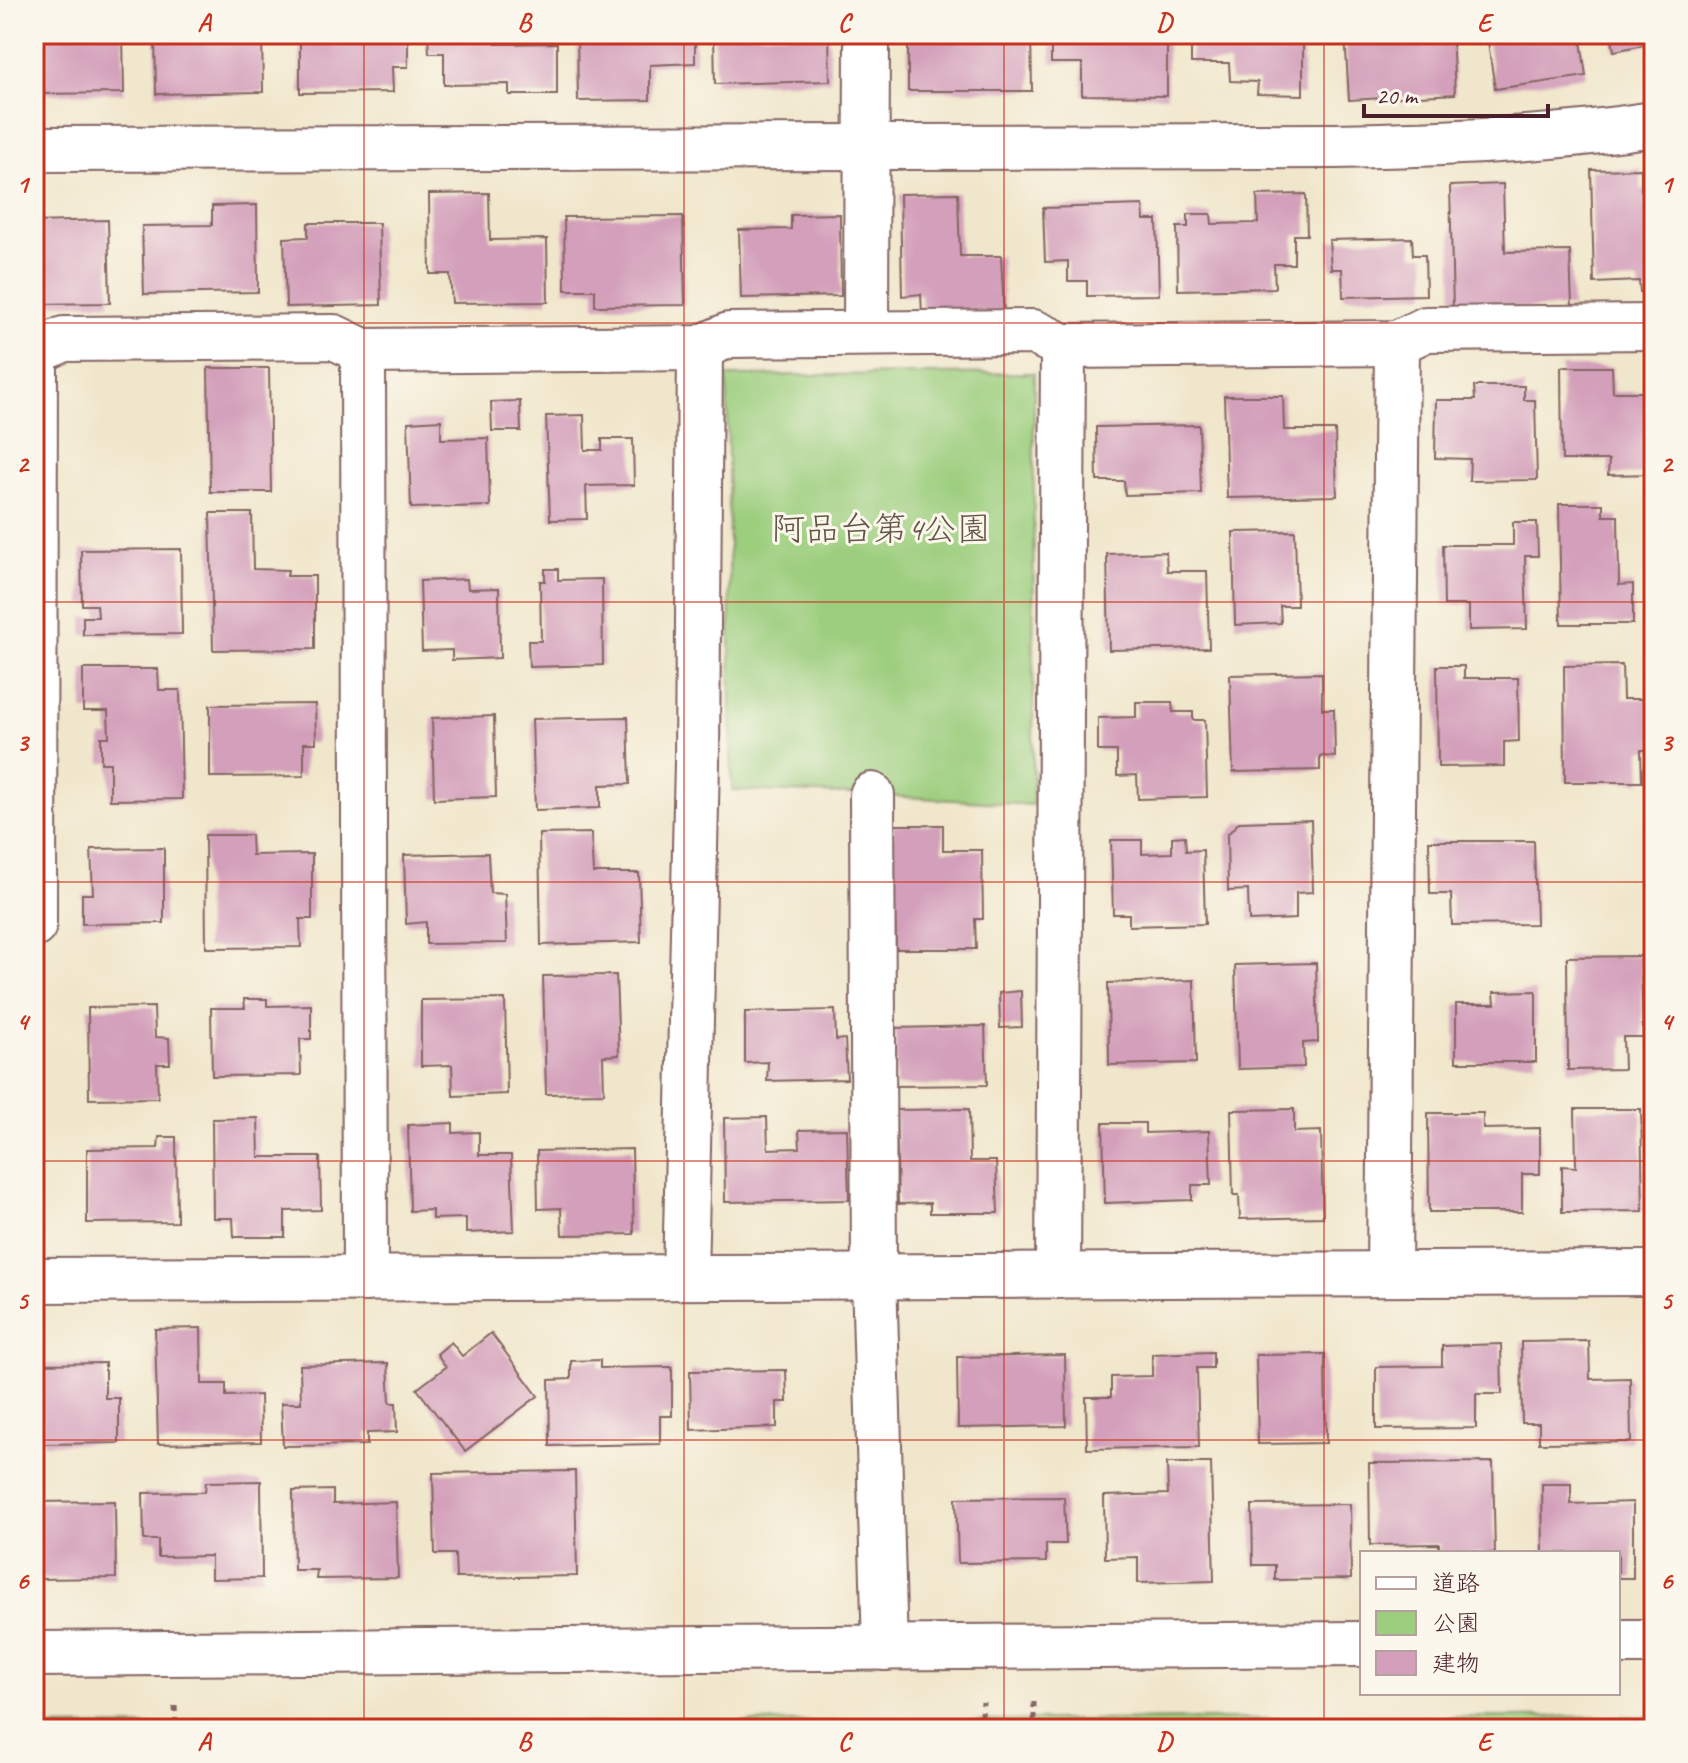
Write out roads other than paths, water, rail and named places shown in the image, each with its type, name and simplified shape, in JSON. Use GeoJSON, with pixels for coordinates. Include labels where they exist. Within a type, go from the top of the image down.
{"type":"FeatureCollection","features":[{"type":"Feature","properties":{"kind":"street"},"geometry":{"type":"LineString","coordinates":[[866,333],[867,34]]}},
{"type":"Feature","properties":{"kind":"street"},"geometry":{"type":"LineString","coordinates":[[34,149],[1436,144],[1537,138],[1654,124]]}},
{"type":"Feature","properties":{"kind":"street"},"geometry":{"type":"LineString","coordinates":[[34,925],[34,353],[64,339],[334,337],[363,351],[700,348],[729,335],[1033,332],[1063,346],[1397,343],[1426,329],[1654,327]]}},
{"type":"Feature","properties":{"kind":"street"},"geometry":{"type":"LineString","coordinates":[[1389,1274],[1397,343]]}},
{"type":"Feature","properties":{"kind":"street"},"geometry":{"type":"LineString","coordinates":[[1058,1276],[1063,346]]}},
{"type":"Feature","properties":{"kind":"street"},"geometry":{"type":"LineString","coordinates":[[685,1277],[697,762],[700,348]]}},
{"type":"Feature","properties":{"kind":"street"},"geometry":{"type":"LineString","coordinates":[[363,351],[365,1279]]}},
{"type":"Feature","properties":{"kind":"street"},"geometry":{"type":"LineString","coordinates":[[872,795],[874,1276],[885,1648]]}},
{"type":"Feature","properties":{"kind":"street"},"geometry":{"type":"LineString","coordinates":[[34,1280],[1654,1273]]}},
{"type":"Feature","properties":{"kind":"street"},"geometry":{"type":"LineString","coordinates":[[1620,1642],[1654,1642]]}},
{"type":"Feature","properties":{"kind":"street"},"geometry":{"type":"LineString","coordinates":[[34,1654],[1360,1644]]}},
{"type":"Feature","properties":{"kind":"park label","name":"阿品台第4公園"},"geometry":{"type":"Point","coordinates":[881,528]}}]}
